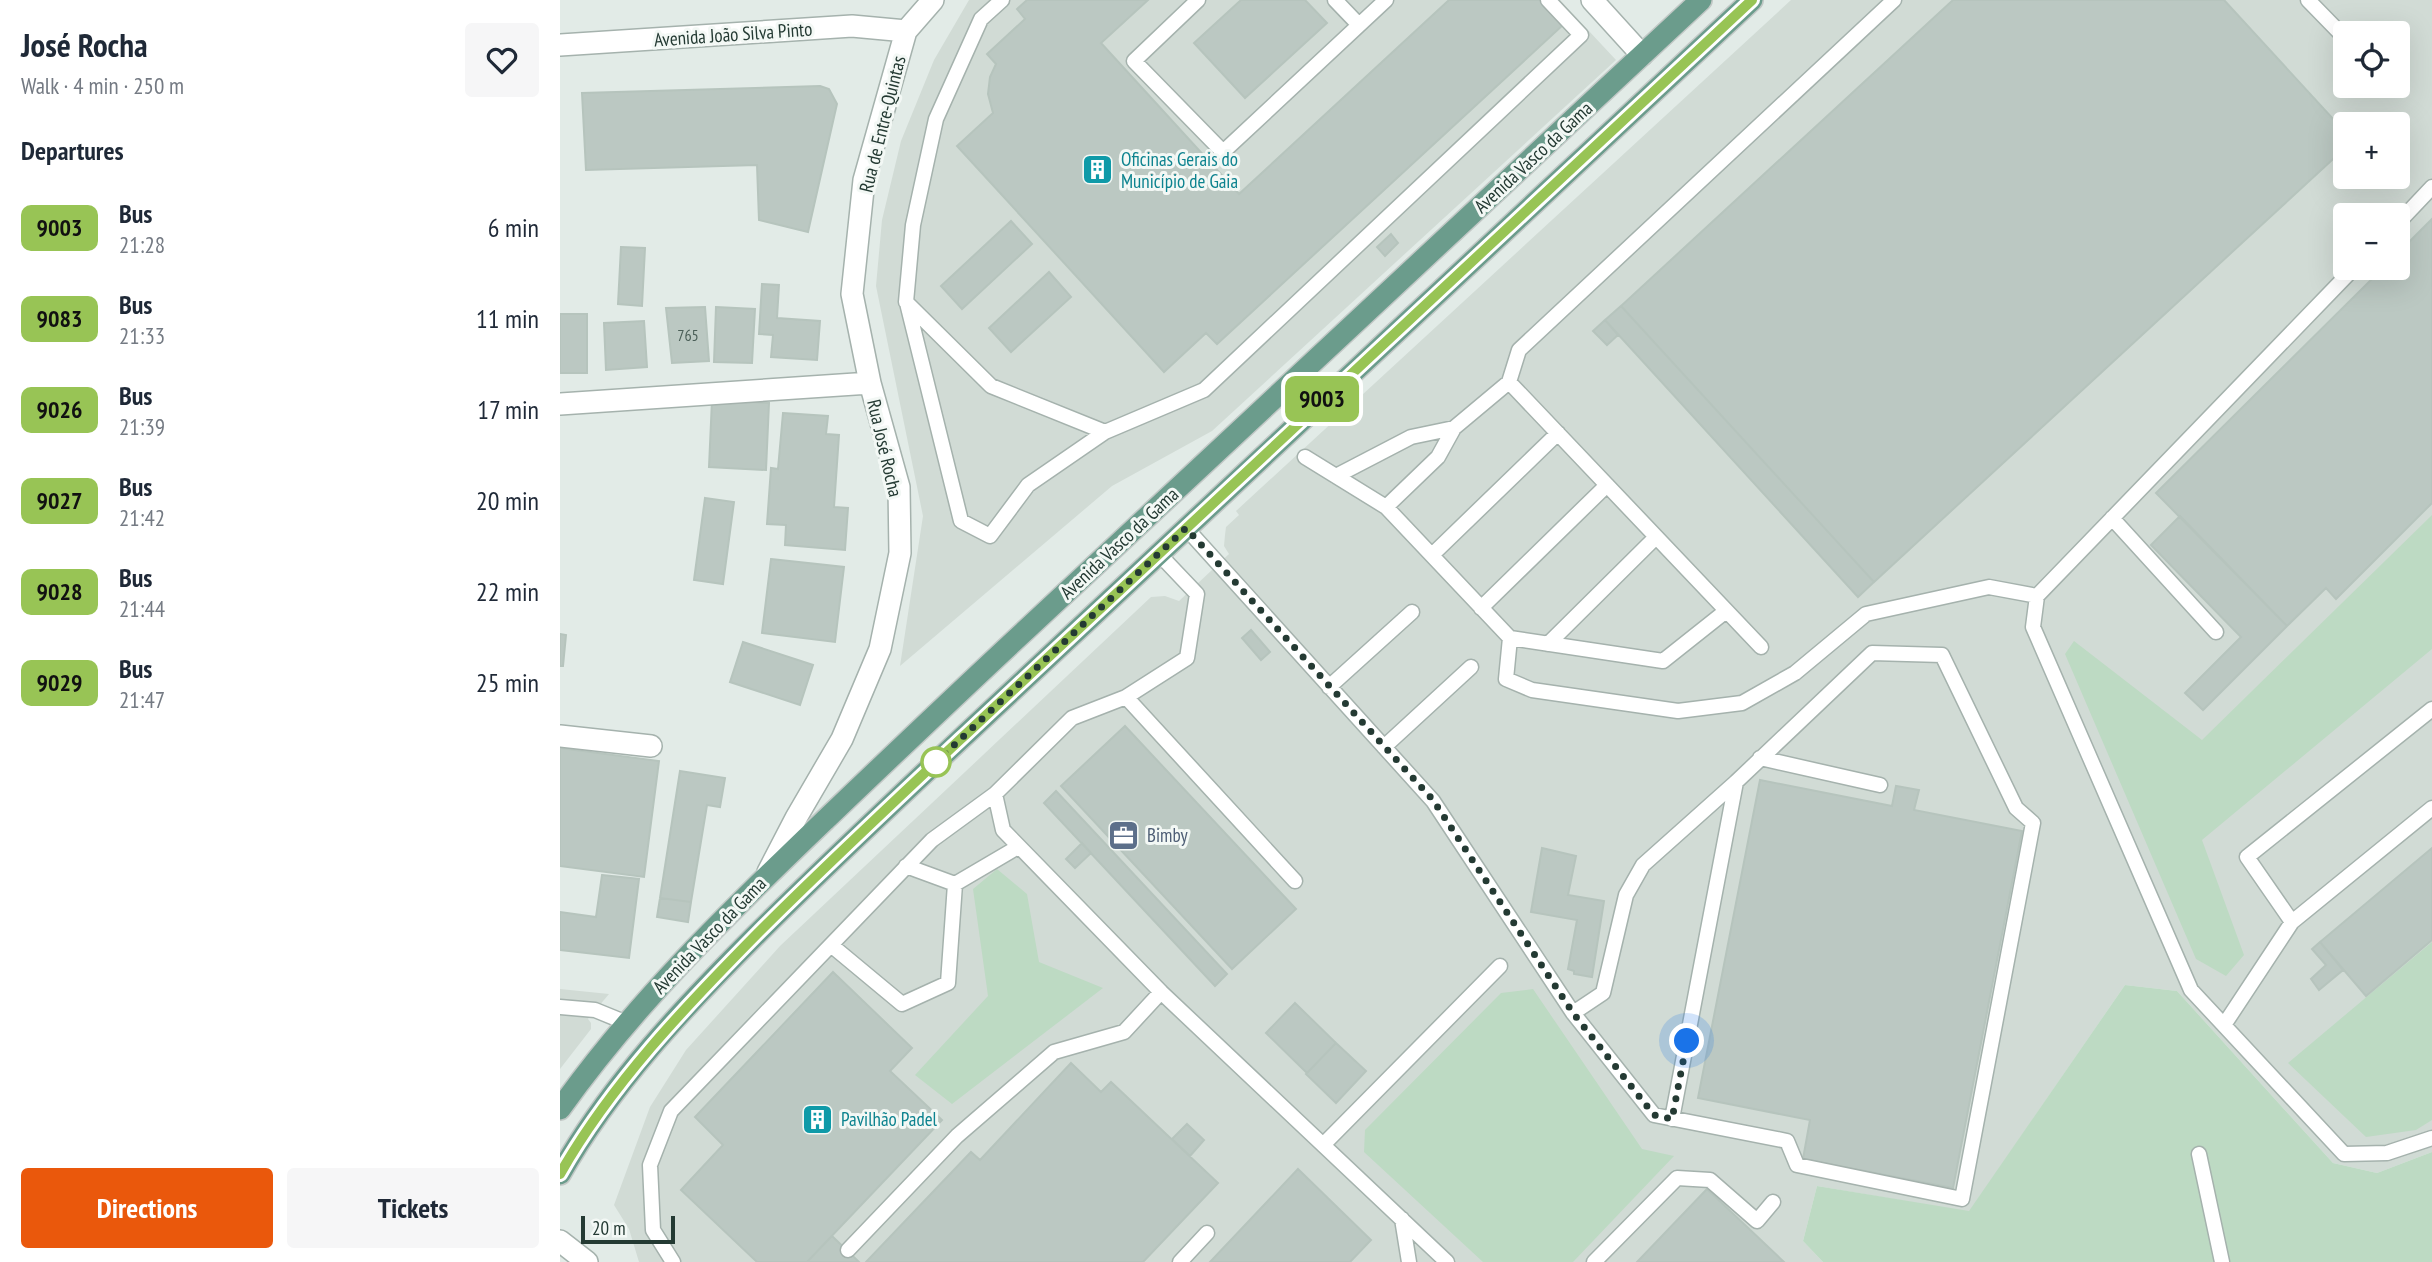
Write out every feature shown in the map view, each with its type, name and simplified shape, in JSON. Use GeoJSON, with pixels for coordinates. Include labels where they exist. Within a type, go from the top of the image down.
{"type":"FeatureCollection","features":[{"type":"Feature","properties":{"kind":"main road","name":"Avenida Vasco da Gama"},"geometry":{"type":"LineString","coordinates":[[560,1109],[627,1023],[692,951],[765,877],[987,665],[1701,0]]}},
{"type":"Feature","properties":{"kind":"main road","name":"Avenida Vasco da Gama"},"geometry":{"type":"LineString","coordinates":[[560,1174],[633,1067],[716,976],[818,873],[1752,0]]}},
{"type":"Feature","properties":{"kind":"street","name":"Rua de Entre-Quintas"},"geometry":{"type":"LineString","coordinates":[[870,383],[852,294],[864,180],[906,31],[933,0]]}},
{"type":"Feature","properties":{"kind":"street"},"geometry":{"type":"LineString","coordinates":[[1592,0],[1642,55]]}},
{"type":"Feature","properties":{"kind":"street","name":"Avenida João Silva Pinto"},"geometry":{"type":"LineString","coordinates":[[560,45],[852,26],[906,31]]}},
{"type":"Feature","properties":{"kind":"street","name":"Rua José Rocha"},"geometry":{"type":"LineString","coordinates":[[560,404],[870,383],[899,487],[900,553],[880,649],[842,739],[765,877]]}},
{"type":"Feature","properties":{"kind":"street"},"geometry":{"type":"LineString","coordinates":[[560,736],[651,746]]}},
{"type":"Feature","properties":{"kind":"street"},"geometry":{"type":"LineString","coordinates":[[560,1241],[587,1262]]}},
{"type":"Feature","properties":{"kind":"lane"},"geometry":{"type":"LineString","coordinates":[[1002,0],[981,19],[936,120],[913,225],[906,302],[961,521],[990,536],[1028,485],[1105,432],[1204,390],[1581,35],[1548,0]]}},
{"type":"Feature","properties":{"kind":"lane"},"geometry":{"type":"LineString","coordinates":[[1198,0],[1134,61],[1223,152],[1386,0]]}},
{"type":"Feature","properties":{"kind":"lane"},"geometry":{"type":"LineString","coordinates":[[1335,0],[1359,25]]}},
{"type":"Feature","properties":{"kind":"lane"},"geometry":{"type":"LineString","coordinates":[[1386,507],[1438,457],[1454,428],[1509,382],[1519,350],[1894,0]]}},
{"type":"Feature","properties":{"kind":"lane"},"geometry":{"type":"LineString","coordinates":[[2308,0],[2333,26]]}},
{"type":"Feature","properties":{"kind":"lane"},"geometry":{"type":"LineString","coordinates":[[2410,210],[2432,187]]}},
{"type":"Feature","properties":{"kind":"lane"},"geometry":{"type":"LineString","coordinates":[[2342,280],[2037,596],[2033,627],[2191,990],[2344,1154],[2387,1153],[2432,1138]]}},
{"type":"Feature","properties":{"kind":"lane"},"geometry":{"type":"LineString","coordinates":[[906,302],[991,386],[1105,432]]}},
{"type":"Feature","properties":{"kind":"lane"},"geometry":{"type":"LineString","coordinates":[[1509,382],[1761,647]]}},
{"type":"Feature","properties":{"kind":"lane"},"geometry":{"type":"LineString","coordinates":[[1336,476],[1411,437],[1454,428]]}},
{"type":"Feature","properties":{"kind":"lane"},"geometry":{"type":"LineString","coordinates":[[1432,555],[1558,433]]}},
{"type":"Feature","properties":{"kind":"lane"},"geometry":{"type":"LineString","coordinates":[[1305,457],[1386,507],[1510,638],[1663,661],[1726,611]]}},
{"type":"Feature","properties":{"kind":"lane"},"geometry":{"type":"LineString","coordinates":[[1481,608],[1607,485]]}},
{"type":"Feature","properties":{"kind":"lane"},"geometry":{"type":"LineString","coordinates":[[2112,518],[2216,632]]}},
{"type":"Feature","properties":{"kind":"lane"},"geometry":{"type":"LineString","coordinates":[[1186,528],[1433,800],[1573,1013],[1654,1115],[1787,1141],[1797,1165],[1962,1199],[2033,823],[2016,808],[1942,655],[1872,653],[1736,782],[1643,865],[1626,895],[1603,993],[1573,1013]]}},
{"type":"Feature","properties":{"kind":"lane"},"geometry":{"type":"LineString","coordinates":[[1548,644],[1656,537]]}},
{"type":"Feature","properties":{"kind":"lane"},"geometry":{"type":"LineString","coordinates":[[673,1262],[653,1230],[650,1165],[671,1111],[932,840],[995,794],[1072,718],[1126,697],[1187,658],[1197,594],[1158,553]]}},
{"type":"Feature","properties":{"kind":"lane"},"geometry":{"type":"LineString","coordinates":[[1510,638],[1506,679],[1532,690],[1678,711],[1742,703],[1795,673],[1866,614],[1989,587],[2037,596]]}},
{"type":"Feature","properties":{"kind":"lane"},"geometry":{"type":"LineString","coordinates":[[1329,687],[1412,612]]}},
{"type":"Feature","properties":{"kind":"lane"},"geometry":{"type":"LineString","coordinates":[[1384,747],[1471,667]]}},
{"type":"Feature","properties":{"kind":"lane"},"geometry":{"type":"LineString","coordinates":[[1126,697],[1295,881]]}},
{"type":"Feature","properties":{"kind":"lane"},"geometry":{"type":"LineString","coordinates":[[2292,922],[2247,857],[2432,709]]}},
{"type":"Feature","properties":{"kind":"lane"},"geometry":{"type":"LineString","coordinates":[[1760,758],[1880,785]]}},
{"type":"Feature","properties":{"kind":"lane"},"geometry":{"type":"LineString","coordinates":[[1672,1119],[1736,782]]}},
{"type":"Feature","properties":{"kind":"lane"},"geometry":{"type":"LineString","coordinates":[[995,794],[1003,830],[1018,847],[1161,992],[1447,1262]]}},
{"type":"Feature","properties":{"kind":"lane"},"geometry":{"type":"LineString","coordinates":[[2224,1025],[2292,922],[2432,808]]}},
{"type":"Feature","properties":{"kind":"lane"},"geometry":{"type":"LineString","coordinates":[[955,884],[1018,847]]}},
{"type":"Feature","properties":{"kind":"lane"},"geometry":{"type":"LineString","coordinates":[[906,866],[955,884]]}},
{"type":"Feature","properties":{"kind":"lane"},"geometry":{"type":"LineString","coordinates":[[831,945],[902,1004],[948,983],[955,884]]}},
{"type":"Feature","properties":{"kind":"lane"},"geometry":{"type":"LineString","coordinates":[[1323,1145],[1500,966]]}},
{"type":"Feature","properties":{"kind":"lane"},"geometry":{"type":"LineString","coordinates":[[848,1250],[957,1136],[1054,1052],[1124,1032],[1161,992]]}},
{"type":"Feature","properties":{"kind":"lane"},"geometry":{"type":"LineString","coordinates":[[560,1007],[595,1010],[627,1023]]}},
{"type":"Feature","properties":{"kind":"lane"},"geometry":{"type":"LineString","coordinates":[[2199,1154],[2222,1262]]}},
{"type":"Feature","properties":{"kind":"lane"},"geometry":{"type":"LineString","coordinates":[[1594,1262],[1677,1178],[1710,1180],[1757,1221],[1773,1202]]}},
{"type":"Feature","properties":{"kind":"lane"},"geometry":{"type":"LineString","coordinates":[[1402,1219],[1409,1262]]}},
{"type":"Feature","properties":{"kind":"lane"},"geometry":{"type":"LineString","coordinates":[[1180,1262],[1207,1233]]}},
{"type":"Feature","properties":{"kind":"shaded area"},"geometry":{"type":"Polygon","coordinates":[[[969,0],[1560,0],[1616,60],[1212,431],[1112,486],[900,666],[923,516],[876,286],[882,220],[901,141],[934,60],[969,0]]]}},
{"type":"Feature","properties":{"kind":"shaded area"},"geometry":{"type":"Polygon","coordinates":[[[1791,0],[2432,0],[2432,1152],[2377,1173],[2333,1163],[2177,991],[2125,985],[1969,1212],[1817,1186],[1803,1241],[1823,1262],[639,1262],[629,1229],[614,1205],[650,1107],[686,1050],[780,946],[1151,597],[1165,596],[1179,601],[1229,554],[1224,546],[1226,527],[1239,515],[1236,511],[1791,0]]]}},
{"type":"Feature","properties":{"kind":"shaded area"},"geometry":{"type":"Polygon","coordinates":[[[560,989],[609,994],[588,1019],[591,1029],[560,1069],[560,989]]]}},
{"type":"Feature","properties":{"kind":"green space"},"geometry":{"type":"Polygon","coordinates":[[[2432,515],[2432,649],[2202,840],[2244,955],[2226,976],[2196,959],[2065,654],[2074,641],[2202,740],[2432,515]]]}},
{"type":"Feature","properties":{"kind":"green space"},"geometry":{"type":"Polygon","coordinates":[[[997,869],[1027,894],[1039,962],[1103,988],[952,1104],[915,1075],[988,996],[973,889],[997,869]]]}},
{"type":"Feature","properties":{"kind":"green space"},"geometry":{"type":"Polygon","coordinates":[[[2432,942],[2432,1120],[2416,1130],[2366,1137],[2288,1063],[2432,942]]]}},
{"type":"Feature","properties":{"kind":"green space"},"geometry":{"type":"Polygon","coordinates":[[[2125,985],[2177,991],[2333,1163],[2377,1173],[2432,1152],[2432,1262],[1823,1262],[1803,1241],[1817,1186],[1969,1211],[2125,985]]]}},
{"type":"Feature","properties":{"kind":"green space"},"geometry":{"type":"Polygon","coordinates":[[[1533,989],[1642,1149],[1674,1156],[1573,1262],[1483,1262],[1364,1152],[1365,1130],[1501,993],[1533,989]]]}},
{"type":"Feature","properties":{"kind":"building","name":"Oficinas Gerais do Município de Gaia"},"geometry":{"type":"Polygon","coordinates":[[[1027,0],[1148,0],[1101,43],[1239,194],[1449,0],[1542,0],[1564,24],[1217,344],[1206,333],[1164,372],[957,146],[993,113],[988,94],[990,77],[996,64],[987,54],[1025,19],[1017,9],[1027,0]]]}},
{"type":"Feature","properties":{"kind":"building"},"geometry":{"type":"Polygon","coordinates":[[[1241,0],[1305,0],[1327,23],[1245,98],[1194,43],[1241,0]]]}},
{"type":"Feature","properties":{"kind":"building"},"geometry":{"type":"Polygon","coordinates":[[[1953,0],[2224,0],[2333,119],[2333,159],[1874,582],[1621,306],[1953,0]]]}},
{"type":"Feature","properties":{"kind":"building"},"geometry":{"type":"Polygon","coordinates":[[[820,86],[829,89],[837,104],[808,232],[759,220],[757,165],[586,170],[582,93],[820,86]]]}},
{"type":"Feature","properties":{"kind":"building"},"geometry":{"type":"Polygon","coordinates":[[[2432,219],[2432,503],[2336,599],[2326,588],[2287,626],[2156,493],[2371,280],[2410,280],[2410,241],[2432,219]]]}},
{"type":"Feature","properties":{"kind":"building"},"geometry":{"type":"Polygon","coordinates":[[[1011,221],[1032,244],[962,309],[941,286],[1011,221]]]}},
{"type":"Feature","properties":{"kind":"building"},"geometry":{"type":"Polygon","coordinates":[[[1391,234],[1398,243],[1385,256],[1377,247],[1391,234]]]}},
{"type":"Feature","properties":{"kind":"building"},"geometry":{"type":"Polygon","coordinates":[[[621,247],[645,248],[642,306],[618,304],[621,247]]]}},
{"type":"Feature","properties":{"kind":"building"},"geometry":{"type":"Polygon","coordinates":[[[1049,272],[1071,297],[1011,352],[989,328],[1049,272]]]}},
{"type":"Feature","properties":{"kind":"building"},"geometry":{"type":"Polygon","coordinates":[[[762,284],[779,285],[777,318],[820,321],[817,360],[771,357],[773,335],[759,334],[762,284]]]}},
{"type":"Feature","properties":{"kind":"building"},"geometry":{"type":"Polygon","coordinates":[[[1621,306],[1874,582],[1858,597],[1605,320],[1621,306]]]}},
{"type":"Feature","properties":{"kind":"building"},"geometry":{"type":"Polygon","coordinates":[[[705,307],[709,361],[672,363],[666,308],[705,307]]]}},
{"type":"Feature","properties":{"kind":"building"},"geometry":{"type":"Polygon","coordinates":[[[716,307],[755,309],[752,363],[714,362],[716,307]]]}},
{"type":"Feature","properties":{"kind":"building"},"geometry":{"type":"Polygon","coordinates":[[[560,314],[587,314],[587,373],[560,373],[560,314]]]}},
{"type":"Feature","properties":{"kind":"building"},"geometry":{"type":"Polygon","coordinates":[[[1605,320],[1618,335],[1607,345],[1593,331],[1605,320]]]}},
{"type":"Feature","properties":{"kind":"building"},"geometry":{"type":"Polygon","coordinates":[[[644,321],[647,367],[606,370],[604,323],[644,321]]]}},
{"type":"Feature","properties":{"kind":"building"},"geometry":{"type":"Polygon","coordinates":[[[712,400],[769,403],[766,470],[709,467],[712,400]]]}},
{"type":"Feature","properties":{"kind":"building"},"geometry":{"type":"Polygon","coordinates":[[[783,413],[828,416],[826,434],[839,435],[834,507],[848,508],[845,550],[785,545],[786,525],[767,524],[771,468],[778,469],[783,413]]]}},
{"type":"Feature","properties":{"kind":"building"},"geometry":{"type":"Polygon","coordinates":[[[705,498],[734,502],[723,584],[694,580],[705,498]]]}},
{"type":"Feature","properties":{"kind":"building"},"geometry":{"type":"Polygon","coordinates":[[[2180,516],[2287,626],[2203,710],[2185,693],[2241,637],[2151,545],[2180,516]]]}},
{"type":"Feature","properties":{"kind":"building"},"geometry":{"type":"Polygon","coordinates":[[[771,559],[844,567],[835,642],[762,633],[771,559]]]}},
{"type":"Feature","properties":{"kind":"building"},"geometry":{"type":"Polygon","coordinates":[[[1251,630],[1270,652],[1261,660],[1242,638],[1251,630]]]}},
{"type":"Feature","properties":{"kind":"building"},"geometry":{"type":"Polygon","coordinates":[[[560,634],[566,635],[563,666],[560,666],[560,634]]]}},
{"type":"Feature","properties":{"kind":"building"},"geometry":{"type":"Polygon","coordinates":[[[743,642],[813,665],[800,705],[730,682],[743,642]]]}},
{"type":"Feature","properties":{"kind":"building"},"geometry":{"type":"Polygon","coordinates":[[[1125,726],[1296,909],[1232,969],[1061,786],[1125,726]]]}},
{"type":"Feature","properties":{"kind":"building"},"geometry":{"type":"Polygon","coordinates":[[[560,748],[659,761],[644,877],[560,866],[560,748]]]}},
{"type":"Feature","properties":{"kind":"building"},"geometry":{"type":"Polygon","coordinates":[[[680,771],[725,778],[720,807],[707,805],[691,902],[660,898],[680,771]]]}},
{"type":"Feature","properties":{"kind":"building"},"geometry":{"type":"Polygon","coordinates":[[[1760,780],[1892,806],[1896,786],[1919,790],[1914,810],[2022,831],[1953,1188],[1803,1159],[1810,1120],[1698,1098],[1760,780]]]}},
{"type":"Feature","properties":{"kind":"building"},"geometry":{"type":"Polygon","coordinates":[[[1056,791],[1227,974],[1215,986],[1044,803],[1056,791]]]}},
{"type":"Feature","properties":{"kind":"building"},"geometry":{"type":"Polygon","coordinates":[[[1082,843],[1091,853],[1075,868],[1066,859],[1082,843]]]}},
{"type":"Feature","properties":{"kind":"building"},"geometry":{"type":"Polygon","coordinates":[[[1542,848],[1576,856],[1568,895],[1604,901],[1592,977],[1574,974],[1574,971],[1568,969],[1577,920],[1531,912],[1542,848]]]}},
{"type":"Feature","properties":{"kind":"building"},"geometry":{"type":"Polygon","coordinates":[[[2432,848],[2432,940],[2366,996],[2320,942],[2432,848]]]}},
{"type":"Feature","properties":{"kind":"building"},"geometry":{"type":"Polygon","coordinates":[[[602,875],[639,879],[629,958],[560,950],[560,912],[596,917],[602,875]]]}},
{"type":"Feature","properties":{"kind":"building"},"geometry":{"type":"Polygon","coordinates":[[[660,898],[691,902],[688,922],[657,917],[660,898]]]}},
{"type":"Feature","properties":{"kind":"building"},"geometry":{"type":"Polygon","coordinates":[[[2320,942],[2343,970],[2319,990],[2311,979],[2326,965],[2312,949],[2320,942]]]}},
{"type":"Feature","properties":{"kind":"building","name":"Pavilhão Padel"},"geometry":{"type":"Polygon","coordinates":[[[833,972],[912,1048],[890,1071],[942,1120],[807,1262],[757,1262],[681,1190],[723,1145],[695,1117],[833,972]]]}},
{"type":"Feature","properties":{"kind":"building"},"geometry":{"type":"Polygon","coordinates":[[[1295,1003],[1336,1043],[1307,1073],[1266,1033],[1295,1003]]]}},
{"type":"Feature","properties":{"kind":"building"},"geometry":{"type":"Polygon","coordinates":[[[1336,1043],[1366,1071],[1336,1103],[1306,1074],[1336,1043]]]}},
{"type":"Feature","properties":{"kind":"building"},"geometry":{"type":"Polygon","coordinates":[[[1071,1063],[1101,1092],[1111,1082],[1218,1183],[1143,1262],[866,1262],[971,1152],[980,1160],[1071,1063]]]}},
{"type":"Feature","properties":{"kind":"building"},"geometry":{"type":"Polygon","coordinates":[[[1187,1124],[1204,1140],[1190,1156],[1172,1139],[1187,1124]]]}},
{"type":"Feature","properties":{"kind":"building"},"geometry":{"type":"Polygon","coordinates":[[[1298,1169],[1371,1240],[1350,1262],[1210,1262],[1298,1169]]]}},
{"type":"Feature","properties":{"kind":"building"},"geometry":{"type":"Polygon","coordinates":[[[1707,1189],[1784,1262],[1637,1262],[1707,1189]]]}},
{"type":"Feature","properties":{"kind":"building"},"geometry":{"type":"Polygon","coordinates":[[[832,1236],[859,1262],[807,1262],[832,1236]]]}},
{"type":"Feature","properties":{"kind":"bus line","name":"9003"},"geometry":{"type":"LineString","coordinates":[[560,1174],[633,1067],[716,976],[818,873],[1752,0]]}},
{"type":"Feature","properties":{"kind":"place","name":"Oficinas Gerais do Município de Gaia"},"geometry":{"type":"Point","coordinates":[1098,170]}},
{"type":"Feature","properties":{"kind":"place","name":"Bimby"},"geometry":{"type":"Point","coordinates":[1124,835]}},
{"type":"Feature","properties":{"kind":"place","name":"Pavilhão Padel"},"geometry":{"type":"Point","coordinates":[818,1119]}},
{"type":"Feature","properties":{"kind":"route"},"geometry":{"type":"LineString","coordinates":[[936,762],[1186,528],[1433,800],[1573,1013],[1654,1115],[1672,1119],[1687,1041]]}}]}
